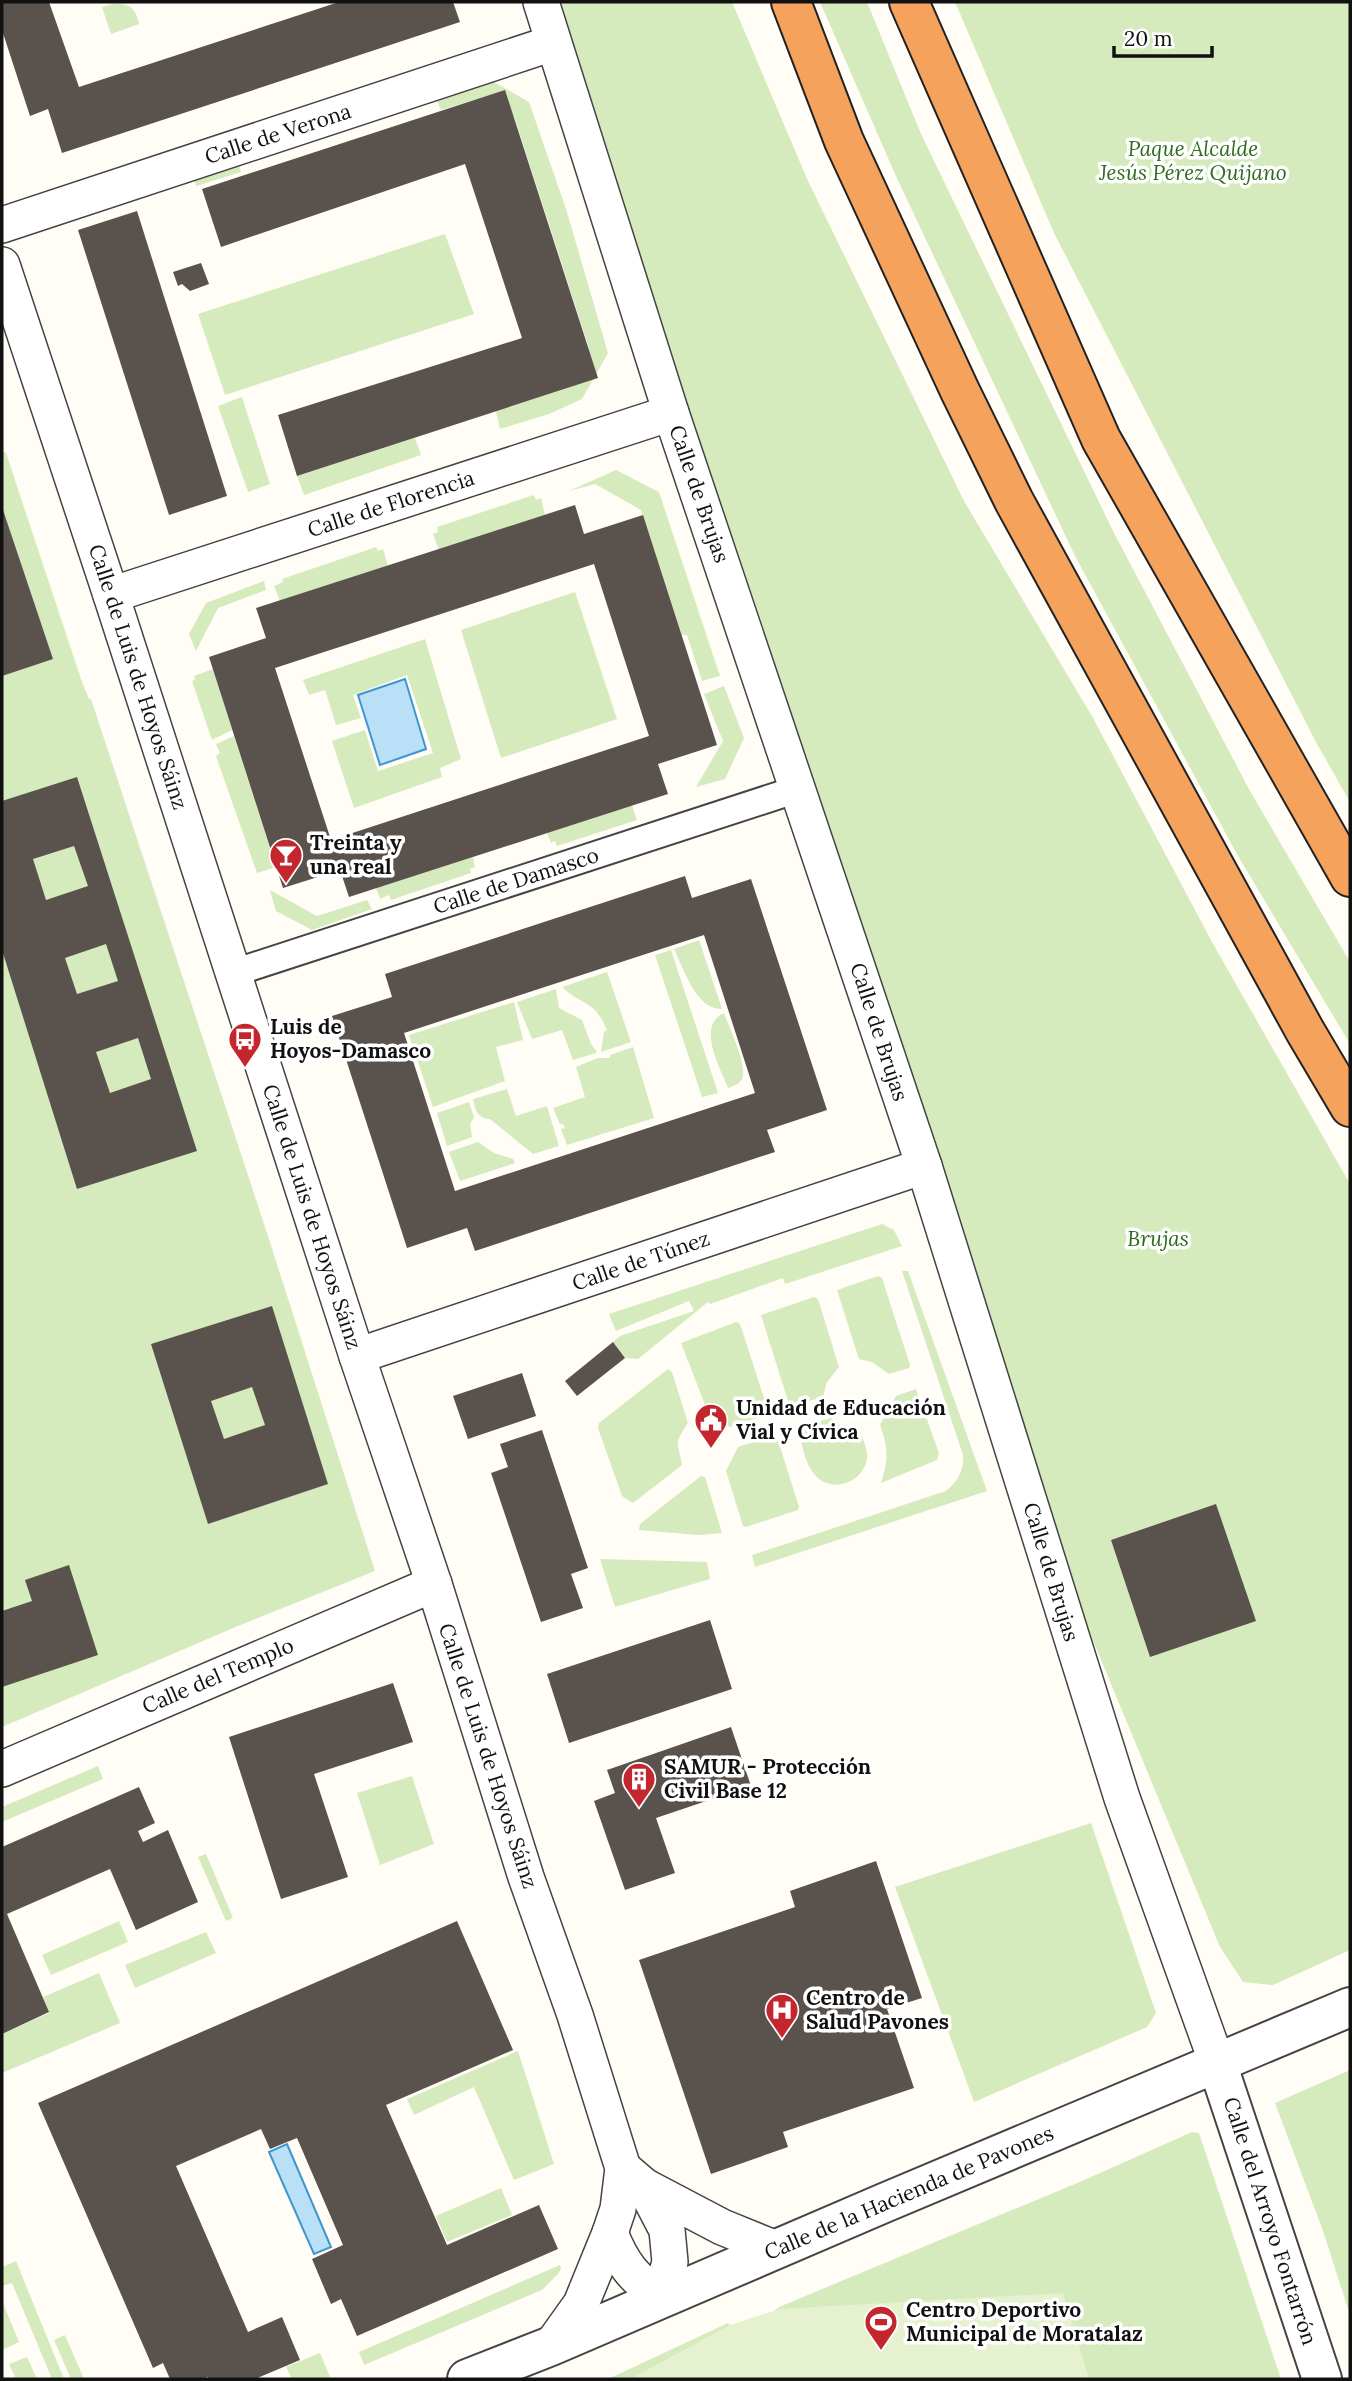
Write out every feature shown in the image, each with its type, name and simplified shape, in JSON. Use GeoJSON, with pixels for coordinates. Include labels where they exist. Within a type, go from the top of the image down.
{"type":"FeatureCollection","features":[{"type":"Feature","properties":{"kind":"highway"},"geometry":{"type":"LineString","coordinates":[[909,2],[1101,439],[1350,877]]}},
{"type":"Feature","properties":{"kind":"highway"},"geometry":{"type":"LineString","coordinates":[[791,6],[844,141],[1014,501],[1305,1031],[1350,1107]]}},
{"type":"Feature","properties":{"kind":"street","name":"Calle de Brujas"},"geometry":{"type":"LineString","coordinates":[[541,2],[671,413],[924,1167],[1122,1798],[1217,2063]]}},
{"type":"Feature","properties":{"kind":"street","name":"Calle de Verona"},"geometry":{"type":"LineString","coordinates":[[2,225],[554,43]]}},
{"type":"Feature","properties":{"kind":"street","name":"Calle de Luis de Hoyos Sáinz"},"geometry":{"type":"LineString","coordinates":[[2,265],[434,1584],[526,1877],[633,2177],[667,2230],[670,2262],[660,2298]]}},
{"type":"Feature","properties":{"kind":"street","name":"Calle de Florencia"},"geometry":{"type":"LineString","coordinates":[[111,595],[671,413]]}},
{"type":"Feature","properties":{"kind":"street","name":"Calle de Damasco"},"geometry":{"type":"LineString","coordinates":[[233,973],[798,789]]}},
{"type":"Feature","properties":{"kind":"street","name":"Calle de Túnez"},"geometry":{"type":"LineString","coordinates":[[358,1356],[924,1167]]}},
{"type":"Feature","properties":{"kind":"street","name":"Calle del Templo"},"geometry":{"type":"LineString","coordinates":[[2,1769],[434,1584]]}},
{"type":"Feature","properties":{"kind":"street","name":"Calle de la Hacienda de Pavones"},"geometry":{"type":"LineString","coordinates":[[467,2379],[551,2346],[1350,2007]]}},
{"type":"Feature","properties":{"kind":"street","name":"Calle del Arroyo Fontarrón"},"geometry":{"type":"LineString","coordinates":[[1217,2063],[1322,2379]]}},
{"type":"Feature","properties":{"kind":"street","name":"Calle de Luis de Hoyos Sáinz"},"geometry":{"type":"LineString","coordinates":[[551,2346],[581,2304],[633,2177]]}},
{"type":"Feature","properties":{"kind":"street"},"geometry":{"type":"LineString","coordinates":[[633,2177],[722,2227],[776,2249]]}},
{"type":"Feature","properties":{"kind":"street"},"geometry":{"type":"LineString","coordinates":[[610,2233],[632,2276],[660,2298]]}},
{"type":"Feature","properties":{"kind":"green space","name":"Brujas"},"geometry":{"type":"Polygon","coordinates":[[[552,2],[732,2],[808,181],[964,501],[1093,718],[1212,942],[1350,1184],[1350,1950],[1273,1985],[1243,1982],[1220,1947],[1070,1585],[552,2]]]}},
{"type":"Feature","properties":{"kind":"green space"},"geometry":{"type":"Polygon","coordinates":[[[820,2],[867,2],[921,134],[1114,533],[1250,791],[1350,962],[1350,1044],[1238,856],[1075,556],[895,174],[820,2]]]}},
{"type":"Feature","properties":{"kind":"green space","name":"Paque Alcalde Jesús Pérez Quijano"},"geometry":{"type":"Polygon","coordinates":[[[955,2],[1350,2],[1350,802],[1317,744],[1054,233],[955,2]]]}},
{"type":"Feature","properties":{"kind":"green space"},"geometry":{"type":"Polygon","coordinates":[[[123,4],[131,8],[139,24],[111,34],[102,7],[123,4]]]}},
{"type":"Feature","properties":{"kind":"green space"},"geometry":{"type":"Polygon","coordinates":[[[480,74],[529,102],[567,212],[608,353],[582,399],[549,414],[500,429],[496,411],[568,388],[589,348],[514,116],[474,100],[441,110],[433,91],[480,74]]]}},
{"type":"Feature","properties":{"kind":"green space"},"geometry":{"type":"Polygon","coordinates":[[[236,154],[241,172],[196,186],[191,168],[236,154]]]}},
{"type":"Feature","properties":{"kind":"green space"},"geometry":{"type":"Polygon","coordinates":[[[445,234],[474,314],[225,395],[198,314],[445,234]]]}},
{"type":"Feature","properties":{"kind":"green space"},"geometry":{"type":"Polygon","coordinates":[[[242,397],[270,484],[248,492],[218,406],[242,397]]]}},
{"type":"Feature","properties":{"kind":"green space"},"geometry":{"type":"Polygon","coordinates":[[[415,438],[421,455],[304,495],[297,476],[415,438]]]}},
{"type":"Feature","properties":{"kind":"green space"},"geometry":{"type":"Polygon","coordinates":[[[2,451],[6,453],[82,682],[91,699],[375,1571],[238,1626],[2,1727],[2,451]]]}},
{"type":"Feature","properties":{"kind":"green space"},"geometry":{"type":"Polygon","coordinates":[[[616,470],[659,492],[720,676],[702,681],[687,635],[682,635],[641,510],[595,484],[569,491],[616,470]]]}},
{"type":"Feature","properties":{"kind":"green space"},"geometry":{"type":"Polygon","coordinates":[[[534,495],[536,500],[541,498],[545,515],[439,550],[433,534],[438,532],[437,527],[534,495]]]}},
{"type":"Feature","properties":{"kind":"green space"},"geometry":{"type":"Polygon","coordinates":[[[376,547],[378,551],[383,549],[388,566],[280,601],[274,586],[283,582],[282,579],[376,547]]]}},
{"type":"Feature","properties":{"kind":"green space"},"geometry":{"type":"Polygon","coordinates":[[[264,581],[266,590],[218,608],[196,651],[189,634],[206,603],[264,581]]]}},
{"type":"Feature","properties":{"kind":"green space"},"geometry":{"type":"Polygon","coordinates":[[[575,592],[617,719],[501,758],[461,630],[575,592]]]}},
{"type":"Feature","properties":{"kind":"green space"},"geometry":{"type":"Polygon","coordinates":[[[425,639],[461,759],[440,768],[442,777],[354,808],[332,741],[365,730],[378,771],[433,753],[407,675],[353,695],[361,718],[336,725],[325,690],[309,695],[303,680],[425,639]]]}},
{"type":"Feature","properties":{"kind":"green space"},"geometry":{"type":"Polygon","coordinates":[[[213,669],[232,730],[212,740],[192,681],[195,680],[194,676],[213,669]]]}},
{"type":"Feature","properties":{"kind":"green space"},"geometry":{"type":"Polygon","coordinates":[[[724,686],[744,738],[725,779],[696,787],[723,741],[704,694],[724,686]]]}},
{"type":"Feature","properties":{"kind":"green space"},"geometry":{"type":"Polygon","coordinates":[[[234,736],[276,867],[257,873],[216,756],[220,753],[216,744],[234,736]]]}},
{"type":"Feature","properties":{"kind":"green space"},"geometry":{"type":"Polygon","coordinates":[[[632,805],[637,820],[557,846],[555,841],[551,843],[547,833],[632,805]]]}},
{"type":"Feature","properties":{"kind":"green space"},"geometry":{"type":"Polygon","coordinates":[[[473,857],[475,867],[470,869],[471,873],[391,900],[389,895],[380,899],[376,888],[473,857]]]}},
{"type":"Feature","properties":{"kind":"green space"},"geometry":{"type":"Polygon","coordinates":[[[270,890],[317,916],[367,900],[372,909],[312,930],[276,911],[270,890]]]}},
{"type":"Feature","properties":{"kind":"green space"},"geometry":{"type":"Polygon","coordinates":[[[699,940],[722,1009],[713,1008],[698,996],[674,949],[699,940]]]}},
{"type":"Feature","properties":{"kind":"green space"},"geometry":{"type":"Polygon","coordinates":[[[671,950],[718,1093],[702,1097],[655,955],[671,950]]]}},
{"type":"Feature","properties":{"kind":"green space"},"geometry":{"type":"Polygon","coordinates":[[[607,972],[631,1042],[601,1052],[604,1032],[607,1030],[602,1020],[592,1008],[562,987],[607,972]]]}},
{"type":"Feature","properties":{"kind":"green space"},"geometry":{"type":"Polygon","coordinates":[[[556,989],[559,1008],[582,1020],[596,1053],[573,1060],[562,1030],[532,1039],[517,1002],[556,989]]]}},
{"type":"Feature","properties":{"kind":"green space"},"geometry":{"type":"Polygon","coordinates":[[[514,1002],[523,1040],[496,1047],[505,1081],[433,1107],[409,1035],[514,1002]]]}},
{"type":"Feature","properties":{"kind":"green space"},"geometry":{"type":"Polygon","coordinates":[[[724,1013],[743,1073],[739,1083],[728,1088],[712,1048],[711,1037],[716,1019],[724,1013]]]}},
{"type":"Feature","properties":{"kind":"green space"},"geometry":{"type":"Polygon","coordinates":[[[633,1047],[654,1118],[567,1145],[561,1129],[565,1128],[560,1124],[553,1108],[585,1097],[576,1067],[598,1058],[610,1058],[610,1055],[633,1047]]]}},
{"type":"Feature","properties":{"kind":"green space"},"geometry":{"type":"Polygon","coordinates":[[[507,1089],[516,1116],[547,1106],[559,1146],[533,1154],[490,1119],[480,1116],[473,1099],[507,1089]]]}},
{"type":"Feature","properties":{"kind":"green space"},"geometry":{"type":"Polygon","coordinates":[[[469,1102],[474,1117],[470,1124],[472,1137],[447,1146],[437,1113],[469,1102]]]}},
{"type":"Feature","properties":{"kind":"green space"},"geometry":{"type":"Polygon","coordinates":[[[478,1142],[494,1153],[513,1159],[515,1163],[460,1181],[449,1152],[478,1142]]]}},
{"type":"Feature","properties":{"kind":"green space"},"geometry":{"type":"Polygon","coordinates":[[[882,1224],[894,1230],[902,1246],[785,1284],[783,1278],[710,1304],[708,1302],[638,1359],[625,1358],[613,1342],[620,1336],[694,1311],[689,1301],[616,1331],[609,1314],[882,1224]]]}},
{"type":"Feature","properties":{"kind":"green space"},"geometry":{"type":"Polygon","coordinates":[[[902,1271],[908,1271],[987,1491],[755,1567],[752,1555],[946,1491],[959,1475],[963,1455],[902,1271]]]}},
{"type":"Feature","properties":{"kind":"green space"},"geometry":{"type":"Polygon","coordinates":[[[878,1276],[882,1278],[910,1365],[909,1368],[889,1374],[872,1362],[859,1359],[837,1290],[878,1276]]]}},
{"type":"Feature","properties":{"kind":"green space"},"geometry":{"type":"Polygon","coordinates":[[[814,1297],[818,1299],[839,1367],[827,1382],[823,1397],[792,1406],[789,1404],[761,1315],[814,1297]]]}},
{"type":"Feature","properties":{"kind":"green space"},"geometry":{"type":"Polygon","coordinates":[[[736,1322],[740,1324],[769,1413],[730,1427],[716,1418],[711,1420],[681,1343],[736,1322]]]}},
{"type":"Feature","properties":{"kind":"green space"},"geometry":{"type":"Polygon","coordinates":[[[668,1369],[672,1372],[688,1423],[678,1443],[682,1465],[633,1503],[622,1496],[598,1428],[599,1423],[668,1369]]]}},
{"type":"Feature","properties":{"kind":"green space"},"geometry":{"type":"Polygon","coordinates":[[[916,1389],[939,1453],[937,1460],[881,1483],[886,1454],[880,1425],[896,1396],[916,1389]]]}},
{"type":"Feature","properties":{"kind":"green space"},"geometry":{"type":"Polygon","coordinates":[[[831,1418],[843,1428],[860,1432],[867,1456],[864,1467],[853,1480],[837,1485],[822,1481],[811,1470],[798,1428],[831,1418]]]}},
{"type":"Feature","properties":{"kind":"green space"},"geometry":{"type":"Polygon","coordinates":[[[772,1436],[777,1437],[799,1507],[798,1510],[746,1527],[743,1526],[726,1471],[738,1447],[772,1436]]]}},
{"type":"Feature","properties":{"kind":"green space"},"geometry":{"type":"Polygon","coordinates":[[[701,1476],[705,1477],[722,1533],[698,1535],[639,1530],[640,1524],[701,1476]]]}},
{"type":"Feature","properties":{"kind":"green space"},"geometry":{"type":"Polygon","coordinates":[[[600,1559],[707,1562],[710,1579],[615,1607],[600,1559]]]}},
{"type":"Feature","properties":{"kind":"green space"},"geometry":{"type":"Polygon","coordinates":[[[98,1766],[103,1779],[2,1822],[2,1807],[98,1766]]]}},
{"type":"Feature","properties":{"kind":"green space"},"geometry":{"type":"Polygon","coordinates":[[[412,1776],[434,1844],[380,1865],[357,1793],[412,1776]]]}},
{"type":"Feature","properties":{"kind":"green space"},"geometry":{"type":"Polygon","coordinates":[[[1091,1823],[1156,2013],[1147,2027],[974,2102],[895,1887],[1091,1823]]]}},
{"type":"Feature","properties":{"kind":"green space"},"geometry":{"type":"Polygon","coordinates":[[[206,1854],[233,1918],[226,1921],[198,1857],[206,1854]]]}},
{"type":"Feature","properties":{"kind":"green space"},"geometry":{"type":"Polygon","coordinates":[[[119,1921],[128,1942],[51,1975],[42,1955],[119,1921]]]}},
{"type":"Feature","properties":{"kind":"green space"},"geometry":{"type":"Polygon","coordinates":[[[206,1932],[216,1953],[135,1988],[125,1965],[206,1932]]]}},
{"type":"Feature","properties":{"kind":"green space"},"geometry":{"type":"Polygon","coordinates":[[[99,1973],[120,2023],[2,2073],[2,2034],[49,2013],[43,1997],[99,1973]]]}},
{"type":"Feature","properties":{"kind":"green space"},"geometry":{"type":"Polygon","coordinates":[[[518,2051],[554,2164],[514,2180],[474,2087],[414,2115],[407,2099],[518,2051]]]}},
{"type":"Feature","properties":{"kind":"green space"},"geometry":{"type":"Polygon","coordinates":[[[1350,2070],[1350,2315],[1323,2231],[1275,2103],[1350,2070]]]}},
{"type":"Feature","properties":{"kind":"green space"},"geometry":{"type":"Polygon","coordinates":[[[1192,2132],[1199,2133],[1281,2379],[691,2379],[779,2307],[1082,2181],[1192,2132]]]}},
{"type":"Feature","properties":{"kind":"green space"},"geometry":{"type":"Polygon","coordinates":[[[501,2188],[512,2215],[447,2242],[436,2216],[501,2188]]]}},
{"type":"Feature","properties":{"kind":"green space"},"geometry":{"type":"Polygon","coordinates":[[[16,2261],[64,2379],[52,2379],[12,2283],[2,2286],[2,2267],[16,2261]]]}},
{"type":"Feature","properties":{"kind":"green space"},"geometry":{"type":"Polygon","coordinates":[[[560,2265],[561,2269],[557,2275],[542,2290],[364,2365],[359,2352],[560,2265]]]}},
{"type":"Feature","properties":{"kind":"green space","name":"Centro Deportivo Municipal de Moratalaz"},"geometry":{"type":"Polygon","coordinates":[[[1063,2293],[1089,2379],[630,2379],[730,2325],[780,2309],[1063,2293]]]}},
{"type":"Feature","properties":{"kind":"green space"},"geometry":{"type":"Polygon","coordinates":[[[2,2304],[19,2342],[2,2350],[2,2304]]]}},
{"type":"Feature","properties":{"kind":"green space"},"geometry":{"type":"Polygon","coordinates":[[[728,2323],[732,2328],[656,2379],[608,2379],[728,2323]]]}},
{"type":"Feature","properties":{"kind":"green space"},"geometry":{"type":"Polygon","coordinates":[[[65,2335],[84,2379],[71,2379],[54,2340],[65,2335]]]}},
{"type":"Feature","properties":{"kind":"green space"},"geometry":{"type":"Polygon","coordinates":[[[320,2353],[330,2377],[292,2379],[286,2367],[320,2353]]]}},
{"type":"Feature","properties":{"kind":"green space"},"geometry":{"type":"Polygon","coordinates":[[[27,2357],[37,2379],[16,2379],[9,2364],[27,2357]]]}},
{"type":"Feature","properties":{"kind":"water"},"geometry":{"type":"Polygon","coordinates":[[[405,679],[426,749],[380,765],[358,695],[405,679]]]}},
{"type":"Feature","properties":{"kind":"water"},"geometry":{"type":"Polygon","coordinates":[[[287,2144],[331,2247],[314,2254],[269,2152],[287,2144]]]}},
{"type":"Feature","properties":{"kind":"building"},"geometry":{"type":"Polygon","coordinates":[[[2,2],[49,2],[79,87],[339,2],[453,2],[460,22],[62,153],[48,109],[30,116],[2,30],[2,2]]]}},
{"type":"Feature","properties":{"kind":"building"},"geometry":{"type":"Polygon","coordinates":[[[505,90],[598,378],[297,476],[278,415],[522,338],[465,164],[221,247],[202,189],[505,90]]]}},
{"type":"Feature","properties":{"kind":"building"},"geometry":{"type":"Polygon","coordinates":[[[137,211],[227,496],[169,515],[78,230],[137,211]]]}},
{"type":"Feature","properties":{"kind":"building"},"geometry":{"type":"Polygon","coordinates":[[[201,263],[209,284],[190,291],[182,284],[178,286],[173,272],[201,263]]]}},
{"type":"Feature","properties":{"kind":"building"},"geometry":{"type":"Polygon","coordinates":[[[575,505],[584,534],[643,515],[717,745],[658,764],[668,794],[349,897],[340,870],[283,888],[209,657],[266,638],[256,608],[575,505]],[[594,564],[275,668],[331,840],[649,736],[594,564]]]}},
{"type":"Feature","properties":{"kind":"building"},"geometry":{"type":"Polygon","coordinates":[[[2,507],[53,659],[2,676],[2,507]]]}},
{"type":"Feature","properties":{"kind":"building"},"geometry":{"type":"Polygon","coordinates":[[[77,777],[197,1151],[77,1189],[2,950],[2,801],[77,777]],[[74,846],[33,859],[46,900],[88,886],[74,846]],[[106,944],[65,958],[77,994],[118,981],[106,944]],[[138,1038],[96,1052],[110,1093],[151,1079],[138,1038]]]}},
{"type":"Feature","properties":{"kind":"building"},"geometry":{"type":"Polygon","coordinates":[[[685,876],[692,898],[751,879],[827,1110],[767,1130],[775,1152],[475,1251],[467,1228],[407,1248],[332,1016],[392,997],[385,974],[685,876]],[[704,935],[404,1033],[455,1191],[755,1093],[704,935]]]}},
{"type":"Feature","properties":{"kind":"building"},"geometry":{"type":"Polygon","coordinates":[[[272,1306],[328,1484],[208,1524],[151,1344],[272,1306]],[[252,1387],[211,1401],[224,1439],[265,1425],[252,1387]]]}},
{"type":"Feature","properties":{"kind":"building"},"geometry":{"type":"Polygon","coordinates":[[[613,1342],[625,1358],[577,1396],[565,1381],[613,1342]]]}},
{"type":"Feature","properties":{"kind":"building"},"geometry":{"type":"Polygon","coordinates":[[[522,1373],[536,1416],[468,1439],[453,1396],[522,1373]]]}},
{"type":"Feature","properties":{"kind":"building"},"geometry":{"type":"Polygon","coordinates":[[[542,1430],[588,1568],[571,1574],[583,1608],[541,1622],[491,1473],[508,1467],[500,1444],[542,1430]]]}},
{"type":"Feature","properties":{"kind":"building"},"geometry":{"type":"Polygon","coordinates":[[[1216,1504],[1256,1621],[1150,1657],[1111,1540],[1216,1504]]]}},
{"type":"Feature","properties":{"kind":"building"},"geometry":{"type":"Polygon","coordinates":[[[69,1565],[98,1655],[2,1687],[2,1611],[32,1601],[25,1580],[69,1565]]]}},
{"type":"Feature","properties":{"kind":"building"},"geometry":{"type":"Polygon","coordinates":[[[710,1620],[732,1689],[569,1743],[547,1674],[710,1620]]]}},
{"type":"Feature","properties":{"kind":"building"},"geometry":{"type":"Polygon","coordinates":[[[393,1683],[413,1742],[314,1774],[348,1877],[281,1899],[229,1737],[393,1683]]]}},
{"type":"Feature","properties":{"kind":"building","name":"SAMUR - Protección Civil Base 12"},"geometry":{"type":"Polygon","coordinates":[[[731,1727],[751,1786],[656,1818],[675,1873],[625,1890],[594,1801],[615,1793],[607,1770],[731,1727]]]}},
{"type":"Feature","properties":{"kind":"building"},"geometry":{"type":"Polygon","coordinates":[[[139,1787],[155,1823],[138,1831],[143,1842],[168,1830],[198,1902],[136,1930],[110,1869],[7,1914],[49,2012],[2,2034],[2,1847],[139,1787]]]}},
{"type":"Feature","properties":{"kind":"building","name":"Centro de Salud Pavones"},"geometry":{"type":"Polygon","coordinates":[[[876,1861],[922,1998],[887,2009],[914,2088],[783,2132],[788,2147],[711,2174],[639,1960],[795,1907],[790,1891],[876,1861]]]}},
{"type":"Feature","properties":{"kind":"building"},"geometry":{"type":"Polygon","coordinates":[[[457,1921],[513,2050],[386,2105],[447,2245],[539,2205],[558,2249],[357,2336],[341,2299],[331,2304],[312,2259],[343,2245],[297,2138],[270,2149],[261,2129],[176,2166],[248,2332],[282,2317],[300,2360],[255,2379],[170,2379],[163,2363],[153,2368],[38,2103],[457,1921]]]}},
{"type":"Feature","properties":{"kind":"place","name":"Treinta y una real"},"geometry":{"type":"Point","coordinates":[286,885]}},
{"type":"Feature","properties":{"kind":"place","name":"Luis de Hoyos-Damasco"},"geometry":{"type":"Point","coordinates":[245,1069]}},
{"type":"Feature","properties":{"kind":"place","name":"Unidad de Educación Vial y Cívica"},"geometry":{"type":"Point","coordinates":[711,1450]}},
{"type":"Feature","properties":{"kind":"place","name":"SAMUR - Protección Civil Base 12"},"geometry":{"type":"Point","coordinates":[639,1809]}},
{"type":"Feature","properties":{"kind":"place","name":"Centro de Salud Pavones"},"geometry":{"type":"Point","coordinates":[782,2040]}},
{"type":"Feature","properties":{"kind":"place","name":"Centro Deportivo Municipal de Moratalaz"},"geometry":{"type":"Point","coordinates":[881,2352]}}]}
